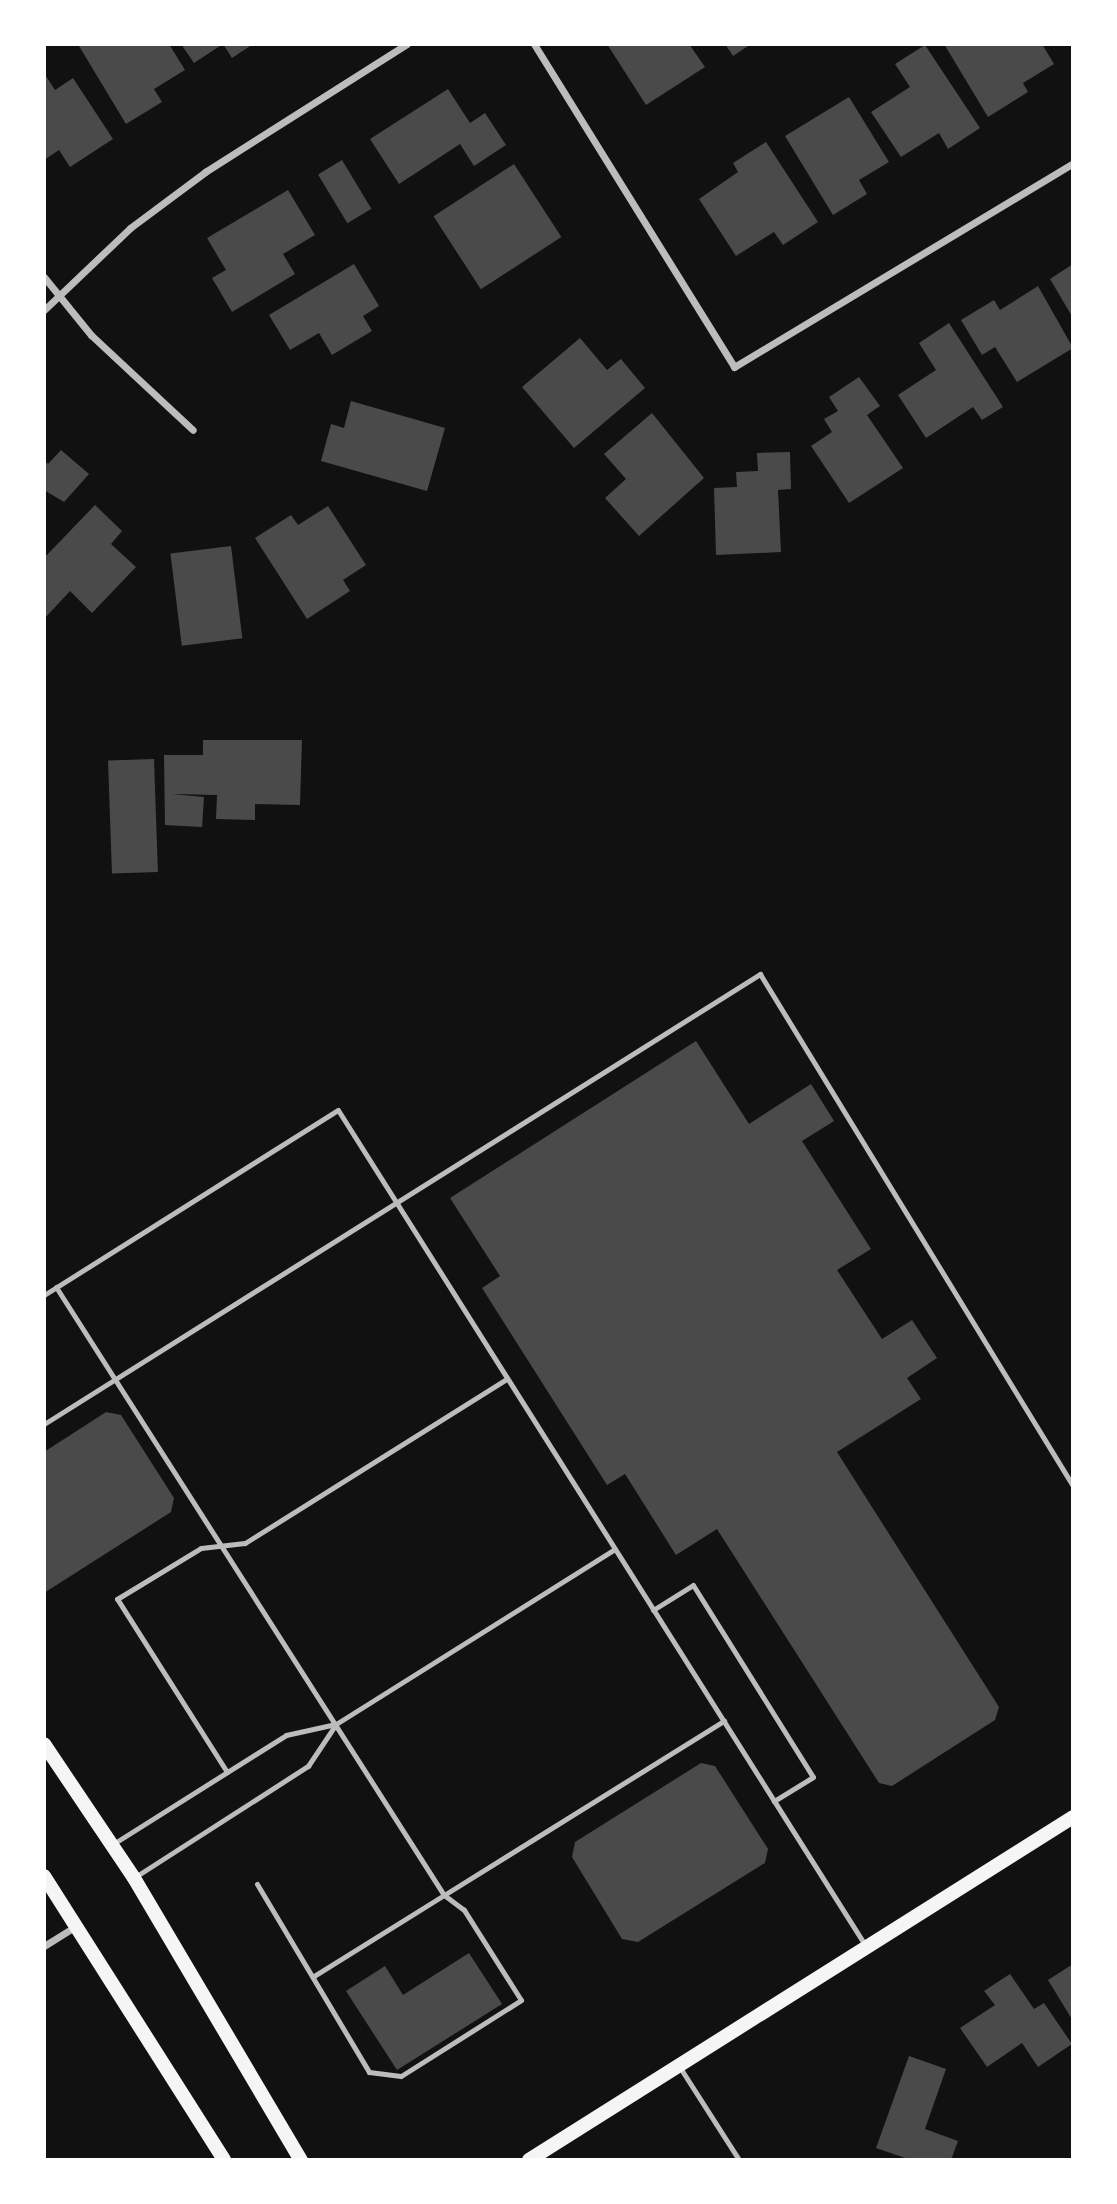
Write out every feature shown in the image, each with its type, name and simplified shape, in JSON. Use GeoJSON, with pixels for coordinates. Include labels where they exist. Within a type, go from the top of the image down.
{"type":"FeatureCollection","features":[{"type":"Feature","properties":{"kind":"main road"},"geometry":{"type":"LineString","coordinates":[[44,1744],[134,1878],[302,2160]]}},
{"type":"Feature","properties":{"kind":"main road"},"geometry":{"type":"LineString","coordinates":[[529,2160],[1073,1817]]}},
{"type":"Feature","properties":{"kind":"main road"},"geometry":{"type":"LineString","coordinates":[[44,1876],[224,2160]]}},
{"type":"Feature","properties":{"kind":"street"},"geometry":{"type":"LineString","coordinates":[[44,310],[130,228],[205,172],[407,44]]}},
{"type":"Feature","properties":{"kind":"street"},"geometry":{"type":"LineString","coordinates":[[534,44],[734,367],[1073,163]]}},
{"type":"Feature","properties":{"kind":"street"},"geometry":{"type":"LineString","coordinates":[[44,277],[58,296],[193,430]]}},
{"type":"Feature","properties":{"kind":"street"},"geometry":{"type":"LineString","coordinates":[[44,1946],[76,1926]]}},
{"type":"Feature","properties":{"kind":"lane"},"geometry":{"type":"LineString","coordinates":[[44,1424],[397,1205],[760,974],[1073,1486]]}},
{"type":"Feature","properties":{"kind":"lane"},"geometry":{"type":"LineString","coordinates":[[44,1295],[338,1110],[867,1947]]}},
{"type":"Feature","properties":{"kind":"lane"},"geometry":{"type":"LineString","coordinates":[[56,1287],[444,1895],[464,1910],[521,2000],[401,2076],[385,2079],[355,2056],[314,1976],[257,1885]]}},
{"type":"Feature","properties":{"kind":"lane"},"geometry":{"type":"LineString","coordinates":[[228,1772],[117,1599],[201,1548],[245,1543],[506,1379]]}},
{"type":"Feature","properties":{"kind":"lane"},"geometry":{"type":"LineString","coordinates":[[112,1845],[286,1735],[336,1724],[615,1549]]}},
{"type":"Feature","properties":{"kind":"lane"},"geometry":{"type":"LineString","coordinates":[[653,1610],[693,1585],[813,1777],[774,1801]]}},
{"type":"Feature","properties":{"kind":"lane"},"geometry":{"type":"LineString","coordinates":[[314,1976],[724,1721]]}},
{"type":"Feature","properties":{"kind":"lane"},"geometry":{"type":"LineString","coordinates":[[134,1878],[308,1766],[336,1724]]}},
{"type":"Feature","properties":{"kind":"lane"},"geometry":{"type":"LineString","coordinates":[[679,2066],[739,2160]]}},
{"type":"Feature","properties":{"kind":"building"},"geometry":{"type":"Polygon","coordinates":[[[169,44],[185,70],[154,89],[162,102],[126,124],[79,46],[169,44]]]}},
{"type":"Feature","properties":{"kind":"building"},"geometry":{"type":"Polygon","coordinates":[[[181,44],[223,44],[194,63],[181,44]]]}},
{"type":"Feature","properties":{"kind":"building"},"geometry":{"type":"Polygon","coordinates":[[[223,44],[253,44],[232,58],[223,44]]]}},
{"type":"Feature","properties":{"kind":"building"},"geometry":{"type":"Polygon","coordinates":[[[607,44],[689,44],[705,67],[646,105],[607,44]]]}},
{"type":"Feature","properties":{"kind":"building"},"geometry":{"type":"Polygon","coordinates":[[[725,44],[751,44],[733,56],[725,44]]]}},
{"type":"Feature","properties":{"kind":"building"},"geometry":{"type":"Polygon","coordinates":[[[944,44],[1042,44],[1054,64],[1023,83],[1028,92],[988,117],[944,44]]]}},
{"type":"Feature","properties":{"kind":"building"},"geometry":{"type":"Polygon","coordinates":[[[925,45],[980,128],[948,149],[939,133],[901,157],[871,112],[910,87],[895,64],[925,45]]]}},
{"type":"Feature","properties":{"kind":"building"},"geometry":{"type":"Polygon","coordinates":[[[44,73],[55,90],[73,78],[113,139],[70,167],[59,150],[44,160],[44,73]]]}},
{"type":"Feature","properties":{"kind":"building"},"geometry":{"type":"Polygon","coordinates":[[[448,89],[470,123],[485,113],[506,145],[474,166],[460,144],[399,184],[370,139],[448,89]]]}},
{"type":"Feature","properties":{"kind":"building"},"geometry":{"type":"Polygon","coordinates":[[[849,97],[889,162],[859,180],[867,194],[833,215],[785,136],[849,97]]]}},
{"type":"Feature","properties":{"kind":"building"},"geometry":{"type":"Polygon","coordinates":[[[766,142],[818,222],[783,245],[774,232],[736,256],[699,199],[738,172],[733,163],[766,142]]]}},
{"type":"Feature","properties":{"kind":"building"},"geometry":{"type":"Polygon","coordinates":[[[342,160],[371,209],[347,223],[318,174],[342,160]]]}},
{"type":"Feature","properties":{"kind":"building"},"geometry":{"type":"Polygon","coordinates":[[[514,164],[561,237],[481,289],[433,216],[514,164]]]}},
{"type":"Feature","properties":{"kind":"building"},"geometry":{"type":"Polygon","coordinates":[[[288,190],[315,235],[283,254],[295,274],[232,312],[212,278],[226,270],[207,238],[288,190]]]}},
{"type":"Feature","properties":{"kind":"building"},"geometry":{"type":"Polygon","coordinates":[[[354,264],[379,306],[363,316],[372,331],[332,355],[319,333],[290,350],[269,315],[354,264]]]}},
{"type":"Feature","properties":{"kind":"building"},"geometry":{"type":"Polygon","coordinates":[[[1073,264],[1073,318],[1050,279],[1073,264]]]}},
{"type":"Feature","properties":{"kind":"building"},"geometry":{"type":"Polygon","coordinates":[[[1038,286],[1073,348],[1017,382],[995,347],[982,355],[961,320],[994,300],[1000,310],[1038,286]]]}},
{"type":"Feature","properties":{"kind":"building"},"geometry":{"type":"Polygon","coordinates":[[[949,323],[1003,407],[982,420],[973,407],[926,438],[898,395],[936,370],[919,343],[949,323]]]}},
{"type":"Feature","properties":{"kind":"building"},"geometry":{"type":"Polygon","coordinates":[[[580,338],[607,370],[621,359],[645,388],[574,448],[522,387],[580,338]]]}},
{"type":"Feature","properties":{"kind":"building"},"geometry":{"type":"Polygon","coordinates":[[[859,377],[880,406],[867,415],[903,468],[849,503],[811,446],[832,432],[824,419],[838,411],[829,397],[859,377]]]}},
{"type":"Feature","properties":{"kind":"building"},"geometry":{"type":"Polygon","coordinates":[[[351,401],[445,428],[427,491],[321,461],[331,424],[344,428],[351,401]]]}},
{"type":"Feature","properties":{"kind":"building"},"geometry":{"type":"Polygon","coordinates":[[[652,413],[704,478],[639,536],[605,498],[626,479],[604,454],[652,413]]]}},
{"type":"Feature","properties":{"kind":"building"},"geometry":{"type":"Polygon","coordinates":[[[61,450],[89,474],[64,502],[44,490],[44,460],[48,464],[61,450]]]}},
{"type":"Feature","properties":{"kind":"building"},"geometry":{"type":"Polygon","coordinates":[[[790,452],[791,489],[778,490],[781,552],[716,555],[714,488],[737,487],[736,472],[758,471],[757,453],[790,452]]]}},
{"type":"Feature","properties":{"kind":"building"},"geometry":{"type":"Polygon","coordinates":[[[95,505],[122,531],[111,544],[136,567],[92,613],[70,591],[44,619],[44,558],[95,505]]]}},
{"type":"Feature","properties":{"kind":"building"},"geometry":{"type":"Polygon","coordinates":[[[328,506],[366,565],[343,580],[350,591],[307,619],[255,538],[291,515],[298,525],[328,506]]]}},
{"type":"Feature","properties":{"kind":"building"},"geometry":{"type":"Polygon","coordinates":[[[231,546],[242,638],[182,646],[170,553],[231,546]]]}},
{"type":"Feature","properties":{"kind":"building"},"geometry":{"type":"Polygon","coordinates":[[[203,740],[302,740],[300,805],[255,804],[255,820],[216,819],[217,795],[172,794],[204,797],[202,827],[165,825],[164,755],[203,755],[203,740]]]}},
{"type":"Feature","properties":{"kind":"building"},"geometry":{"type":"Polygon","coordinates":[[[154,759],[158,872],[112,874],[108,761],[154,759]]]}},
{"type":"Feature","properties":{"kind":"building"},"geometry":{"type":"Polygon","coordinates":[[[696,1041],[749,1124],[811,1084],[834,1121],[802,1141],[871,1249],[837,1270],[882,1339],[912,1320],[937,1358],[907,1378],[921,1399],[837,1452],[999,1707],[995,1720],[892,1786],[879,1783],[717,1529],[676,1555],[625,1474],[607,1485],[482,1288],[500,1276],[450,1198],[696,1041]]]}},
{"type":"Feature","properties":{"kind":"building"},"geometry":{"type":"Polygon","coordinates":[[[106,1412],[121,1415],[174,1498],[171,1512],[44,1593],[44,1452],[106,1412]]]}},
{"type":"Feature","properties":{"kind":"building"},"geometry":{"type":"Polygon","coordinates":[[[701,1763],[715,1766],[768,1849],[765,1863],[638,1942],[622,1939],[572,1857],[575,1842],[701,1763]]]}},
{"type":"Feature","properties":{"kind":"building"},"geometry":{"type":"Polygon","coordinates":[[[469,1953],[502,2004],[397,2070],[346,1991],[385,1966],[403,1995],[469,1953]]]}},
{"type":"Feature","properties":{"kind":"building"},"geometry":{"type":"Polygon","coordinates":[[[1073,1964],[1073,2021],[1048,1980],[1073,1964]]]}},
{"type":"Feature","properties":{"kind":"building"},"geometry":{"type":"Polygon","coordinates":[[[1010,1974],[1034,2009],[1044,2003],[1072,2044],[1038,2067],[1022,2043],[987,2067],[960,2028],[995,2005],[984,1991],[1010,1974]]]}},
{"type":"Feature","properties":{"kind":"building"},"geometry":{"type":"Polygon","coordinates":[[[909,2056],[946,2069],[925,2129],[958,2141],[951,2160],[911,2160],[876,2148],[909,2056]]]}}]}
